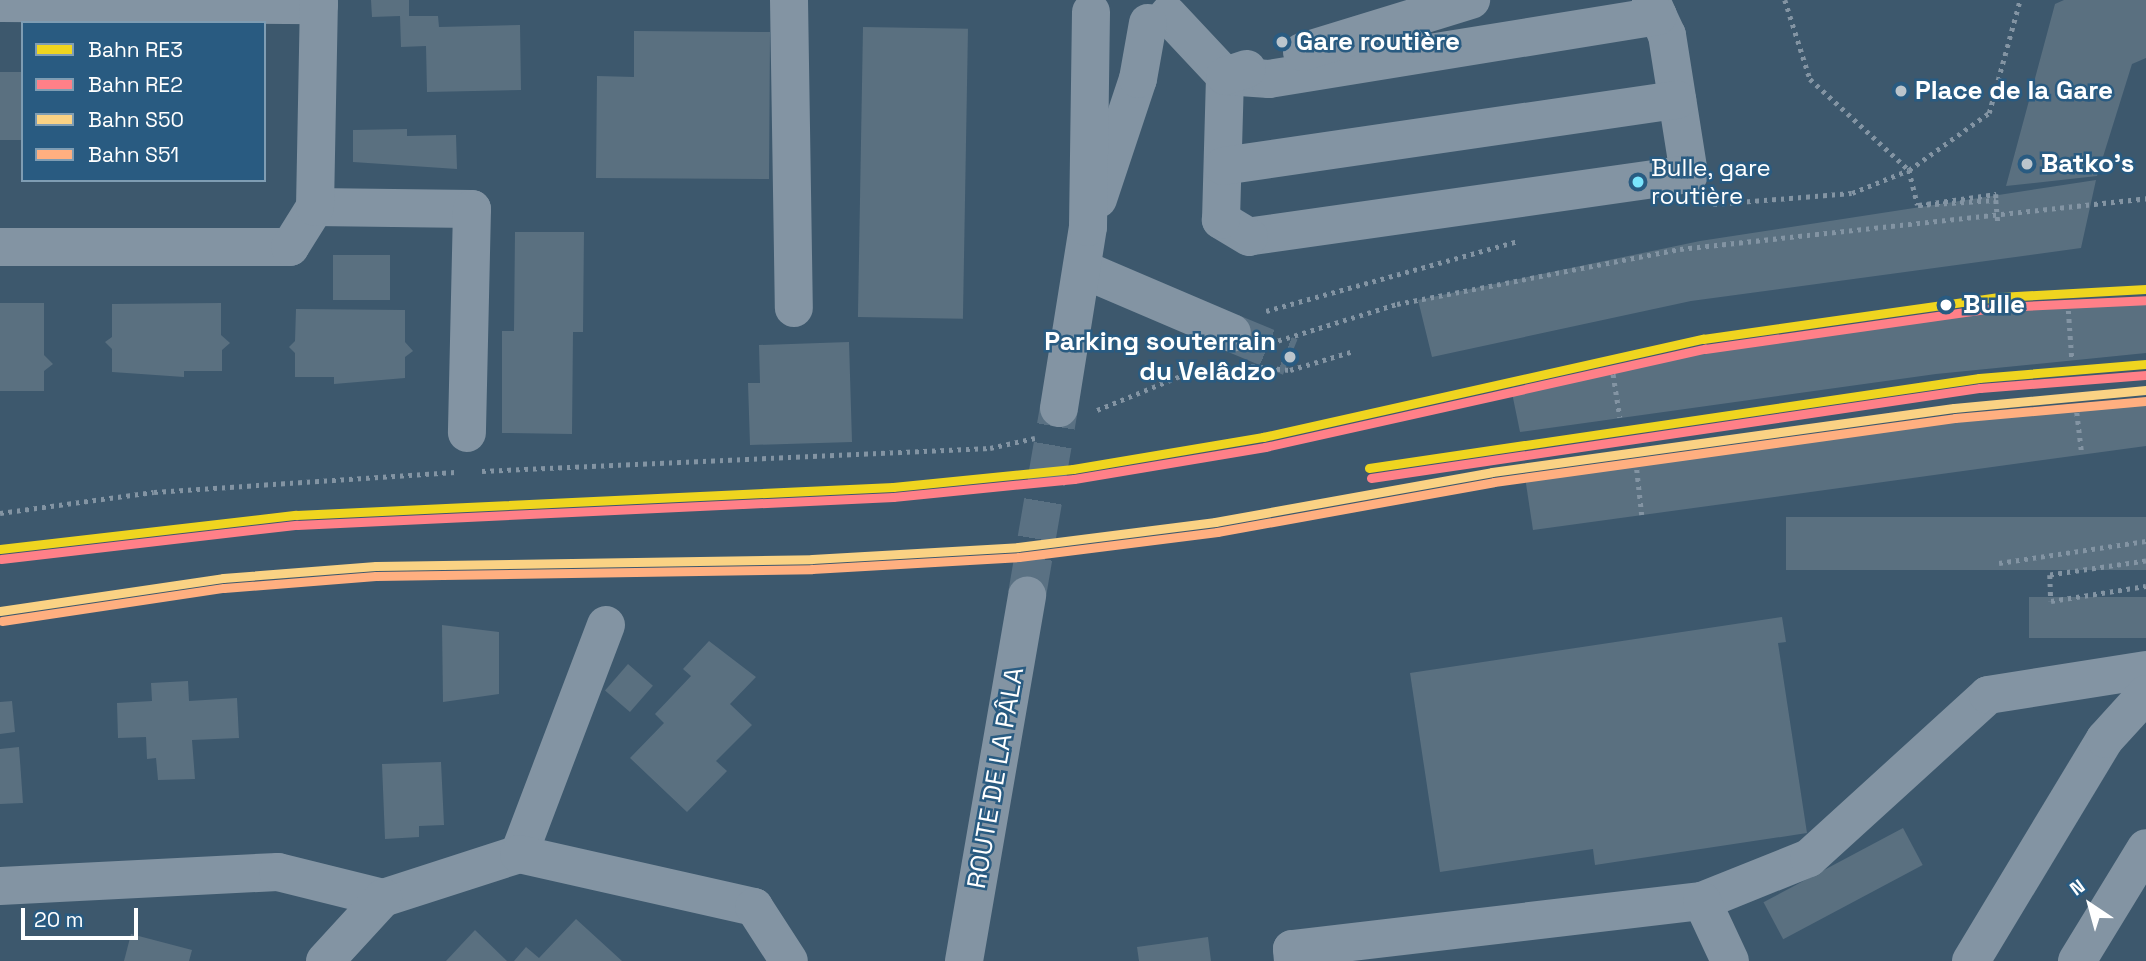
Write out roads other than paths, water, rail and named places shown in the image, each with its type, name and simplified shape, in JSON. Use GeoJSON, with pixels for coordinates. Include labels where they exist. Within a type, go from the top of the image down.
{"type":"FeatureCollection","features":[{"type":"Feature","properties":{"kind":"street"},"geometry":{"type":"LineString","coordinates":[[789,0],[794,308]]}},
{"type":"Feature","properties":{"kind":"street"},"geometry":{"type":"LineString","coordinates":[[1225,90],[1471,0]]}},
{"type":"Feature","properties":{"kind":"street"},"geometry":{"type":"LineString","coordinates":[[0,3],[319,2],[315,207],[290,247],[0,247]]}},
{"type":"Feature","properties":{"kind":"street"},"geometry":{"type":"LineString","coordinates":[[1059,408],[1088,227],[1085,6],[1118,23],[1168,13]]}},
{"type":"Feature","properties":{"kind":"street"},"geometry":{"type":"LineString","coordinates":[[1168,13],[1225,90],[1221,220],[1249,237],[1689,174],[1677,100],[1659,18],[1269,79],[1225,90]]}},
{"type":"Feature","properties":{"kind":"street"},"geometry":{"type":"LineString","coordinates":[[1088,227],[1138,79],[1168,13]]}},
{"type":"Feature","properties":{"kind":"street"},"geometry":{"type":"LineString","coordinates":[[1223,166],[1677,100]]}},
{"type":"Feature","properties":{"kind":"street"},"geometry":{"type":"LineString","coordinates":[[315,207],[472,209],[467,433]]}},
{"type":"Feature","properties":{"kind":"street"},"geometry":{"type":"LineString","coordinates":[[1082,270],[1239,349]]}},
{"type":"Feature","properties":{"kind":"street","name":"ROUTE DE LA PÂLA"},"geometry":{"type":"LineString","coordinates":[[964,961],[1027,596]]}},
{"type":"Feature","properties":{"kind":"street"},"geometry":{"type":"LineString","coordinates":[[519,854],[606,625]]}},
{"type":"Feature","properties":{"kind":"street"},"geometry":{"type":"LineString","coordinates":[[1293,961],[1292,949],[1702,901],[1809,858],[1988,695],[2146,670]]}},
{"type":"Feature","properties":{"kind":"street"},"geometry":{"type":"LineString","coordinates":[[1971,961],[2105,739],[2146,694]]}},
{"type":"Feature","properties":{"kind":"street"},"geometry":{"type":"LineString","coordinates":[[2077,961],[2146,848]]}},
{"type":"Feature","properties":{"kind":"street"},"geometry":{"type":"LineString","coordinates":[[325,961],[383,898],[519,854],[754,907],[789,961]]}},
{"type":"Feature","properties":{"kind":"street"},"geometry":{"type":"LineString","coordinates":[[0,886],[278,872],[383,898]]}},
{"type":"Feature","properties":{"kind":"street"},"geometry":{"type":"LineString","coordinates":[[1702,901],[1730,961]]}},
{"type":"Feature","properties":{"kind":"tunnel"},"geometry":{"type":"LineString","coordinates":[[1232,333],[1290,357]]}},
{"type":"Feature","properties":{"kind":"tunnel"},"geometry":{"type":"LineString","coordinates":[[1027,595],[1059,408]]}},
{"type":"Feature","properties":{"kind":"rail line","name":"RE3"},"geometry":{"type":"LineString","coordinates":[[0,549],[296,515],[893,487],[1073,469],[1263,437],[1703,339],[1999,297],[2146,289]]}},
{"type":"Feature","properties":{"kind":"rail line","name":"RE2"},"geometry":{"type":"LineString","coordinates":[[1,559],[297,525],[893,497],[1074,479],[1265,447],[1705,349],[2000,307],[2146,300]]}},
{"type":"Feature","properties":{"kind":"rail line","name":"RE3"},"geometry":{"type":"LineString","coordinates":[[1369,468],[1979,378],[2146,364]]}},
{"type":"Feature","properties":{"kind":"rail line","name":"RE2"},"geometry":{"type":"LineString","coordinates":[[1371,478],[1980,388],[2146,375]]}},
{"type":"Feature","properties":{"kind":"rail line","name":"S50"},"geometry":{"type":"LineString","coordinates":[[0,611],[223,578],[376,566],[812,559],[1018,547],[1215,522],[1492,472],[1954,408],[2146,390]]}},
{"type":"Feature","properties":{"kind":"rail line","name":"S51"},"geometry":{"type":"LineString","coordinates":[[2,621],[224,588],[376,576],[812,569],[1019,557],[1217,532],[1494,482],[1955,418],[2146,401]]}},
{"type":"Feature","properties":{"kind":"place","name":"Gare routière"},"geometry":{"type":"Point","coordinates":[1282,42]}},
{"type":"Feature","properties":{"kind":"place","name":"Place de la Gare"},"geometry":{"type":"Point","coordinates":[1901,91]}},
{"type":"Feature","properties":{"kind":"place","name":"Batko's"},"geometry":{"type":"Point","coordinates":[2027,164]}},
{"type":"Feature","properties":{"kind":"place","name":"Bulle, gare routière"},"geometry":{"type":"Point","coordinates":[1638,182]}},
{"type":"Feature","properties":{"kind":"place","name":"Bulle"},"geometry":{"type":"Point","coordinates":[1946,305]}},
{"type":"Feature","properties":{"kind":"place","name":"Parking souterrain du Velâdzo"},"geometry":{"type":"Point","coordinates":[1290,357]}}]}
